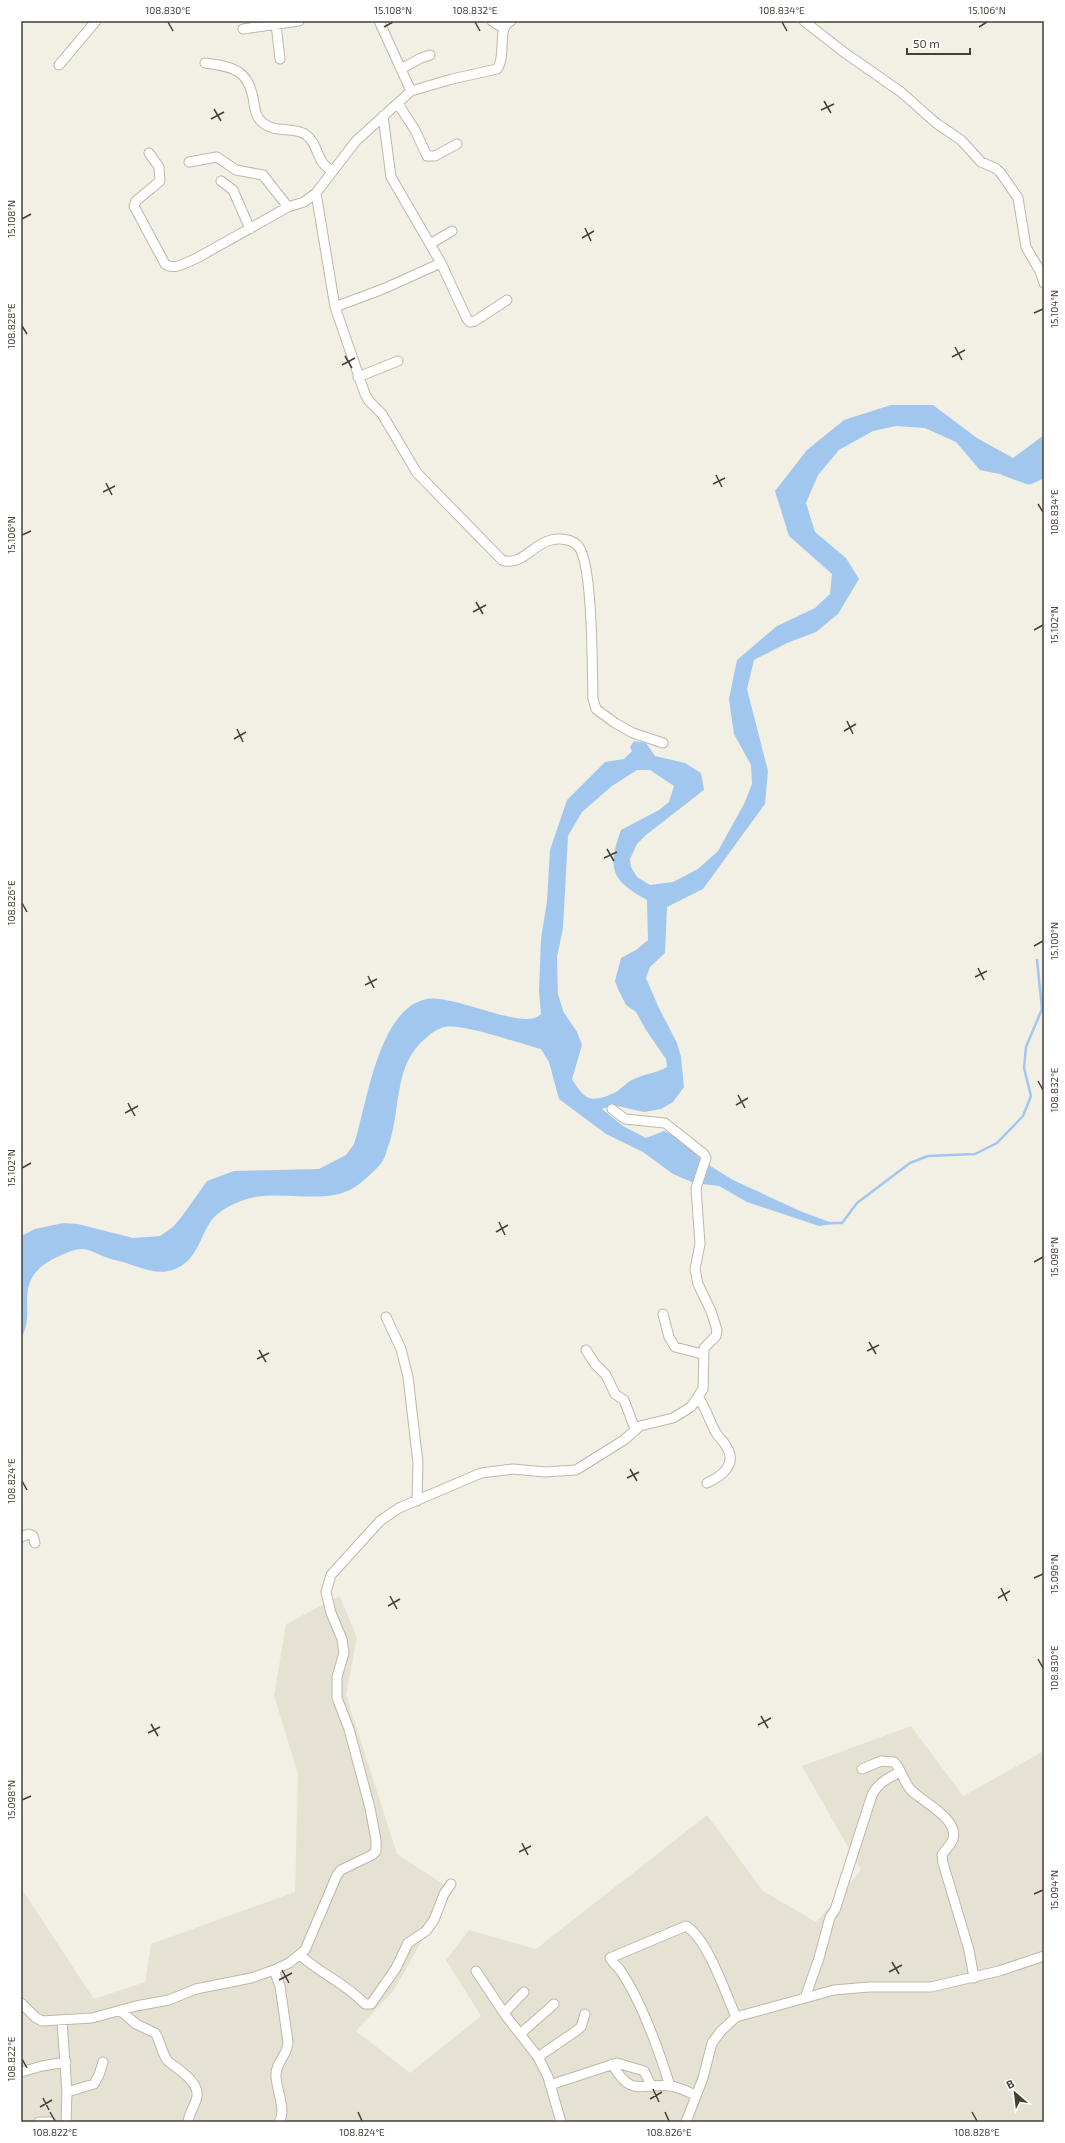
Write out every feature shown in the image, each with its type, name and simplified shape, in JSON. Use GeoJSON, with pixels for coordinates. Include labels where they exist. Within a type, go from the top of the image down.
{"type":"FeatureCollection","features":[{"type":"Feature","properties":{"kind":"street"},"geometry":{"type":"LineString","coordinates":[[59,65],[96,21]]}},
{"type":"Feature","properties":{"kind":"street"},"geometry":{"type":"LineString","coordinates":[[243,29],[299,21]]}},
{"type":"Feature","properties":{"kind":"street"},"geometry":{"type":"LineString","coordinates":[[379,21],[411,91]]}},
{"type":"Feature","properties":{"kind":"street"},"geometry":{"type":"LineString","coordinates":[[492,21],[503,28]]}},
{"type":"Feature","properties":{"kind":"street"},"geometry":{"type":"LineString","coordinates":[[149,153],[159,167],[160,181],[136,201],[134,206],[167,266],[182,265],[288,207],[304,202],[316,193],[356,141],[411,91],[452,79],[497,69],[501,62],[503,28],[506,23],[511,21]]}},
{"type":"Feature","properties":{"kind":"street"},"geometry":{"type":"LineString","coordinates":[[804,21],[845,53],[901,92],[936,123],[962,140],[982,162],[1000,172],[1018,198],[1026,247],[1040,271],[1044,283]]}},
{"type":"Feature","properties":{"kind":"street"},"geometry":{"type":"LineString","coordinates":[[276,24],[280,59]]}},
{"type":"Feature","properties":{"kind":"street"},"geometry":{"type":"LineString","coordinates":[[401,69],[412,62],[430,55]]}},
{"type":"Feature","properties":{"kind":"street"},"geometry":{"type":"LineString","coordinates":[[205,63],[230,67],[243,75],[250,85],[255,110],[261,122],[274,129],[297,130],[307,136],[316,146],[322,162],[332,171]]}},
{"type":"Feature","properties":{"kind":"street"},"geometry":{"type":"LineString","coordinates":[[398,104],[415,130],[427,156],[435,156],[457,144]]}},
{"type":"Feature","properties":{"kind":"street"},"geometry":{"type":"LineString","coordinates":[[383,116],[391,177],[441,263],[463,312],[470,322],[475,321],[507,300]]}},
{"type":"Feature","properties":{"kind":"street"},"geometry":{"type":"LineString","coordinates":[[189,162],[217,157],[236,170],[263,174],[288,207]]}},
{"type":"Feature","properties":{"kind":"street"},"geometry":{"type":"LineString","coordinates":[[221,181],[234,190],[250,229]]}},
{"type":"Feature","properties":{"kind":"street"},"geometry":{"type":"LineString","coordinates":[[316,193],[336,307],[358,377],[369,401],[382,414],[417,473],[502,560],[510,562],[517,560],[544,542],[554,540],[566,540],[578,546],[584,556],[589,597],[593,699],[596,709],[633,733],[663,743]]}},
{"type":"Feature","properties":{"kind":"street"},"geometry":{"type":"LineString","coordinates":[[430,244],[452,231]]}},
{"type":"Feature","properties":{"kind":"street"},"geometry":{"type":"LineString","coordinates":[[336,307],[383,289],[441,263]]}},
{"type":"Feature","properties":{"kind":"street"},"geometry":{"type":"LineString","coordinates":[[358,377],[398,361]]}},
{"type":"Feature","properties":{"kind":"street"},"geometry":{"type":"LineString","coordinates":[[21,2003],[35,2018],[42,2021],[92,2018],[136,2006],[169,2000],[196,1988],[251,1978],[274,1970],[300,1955],[310,1941],[337,1874],[341,1870],[372,1855],[376,1851],[376,1840],[370,1808],[349,1729],[337,1698],[337,1677],[344,1653],[342,1639],[328,1603],[326,1592],[327,1583],[337,1566],[380,1521],[399,1508],[482,1473],[513,1469],[545,1472],[576,1470],[624,1440],[635,1429],[680,1415],[691,1407],[704,1389],[702,1354],[704,1348],[716,1336],[717,1330],[695,1276],[700,1244],[700,1216],[696,1188],[706,1158],[700,1150],[665,1123],[625,1119],[612,1109]]}},
{"type":"Feature","properties":{"kind":"street"},"geometry":{"type":"LineString","coordinates":[[663,1314],[669,1337],[675,1347],[702,1354]]}},
{"type":"Feature","properties":{"kind":"street"},"geometry":{"type":"LineString","coordinates":[[386,1317],[401,1349],[408,1377],[418,1464],[417,1501]]}},
{"type":"Feature","properties":{"kind":"street"},"geometry":{"type":"LineString","coordinates":[[586,1350],[595,1364],[606,1375],[615,1394],[624,1400],[635,1429]]}},
{"type":"Feature","properties":{"kind":"street"},"geometry":{"type":"LineString","coordinates":[[698,1397],[704,1405],[715,1432],[727,1446],[730,1456],[728,1470],[722,1476],[707,1483]]}},
{"type":"Feature","properties":{"kind":"street"},"geometry":{"type":"LineString","coordinates":[[21,1537],[29,1534],[32,1536],[35,1543]]}},
{"type":"Feature","properties":{"kind":"street"},"geometry":{"type":"LineString","coordinates":[[862,1769],[876,1762],[890,1761],[897,1764],[911,1791],[943,1815],[954,1835],[953,1840],[942,1855],[969,1950],[974,1978]]}},
{"type":"Feature","properties":{"kind":"street"},"geometry":{"type":"LineString","coordinates":[[805,1998],[819,1958],[830,1916],[835,1910],[872,1795],[876,1787],[883,1781],[900,1772]]}},
{"type":"Feature","properties":{"kind":"street"},"geometry":{"type":"LineString","coordinates":[[300,1955],[319,1971],[341,1982],[365,2004],[372,2004],[396,1968],[408,1943],[426,1931],[434,1920],[444,1894],[450,1884]]}},
{"type":"Feature","properties":{"kind":"street"},"geometry":{"type":"LineString","coordinates":[[670,2086],[660,2055],[640,2007],[620,1969],[610,1958],[686,1926],[691,1929],[704,1948],[736,2017]]}},
{"type":"Feature","properties":{"kind":"street"},"geometry":{"type":"LineString","coordinates":[[686,2122],[695,2095],[703,2078],[712,2043],[721,2031],[736,2017],[834,1990],[850,1988],[919,1988],[974,1978],[1044,1956]]}},
{"type":"Feature","properties":{"kind":"street"},"geometry":{"type":"LineString","coordinates":[[274,1970],[283,1998],[288,2042],[287,2051],[280,2061],[276,2074],[281,2108],[281,2118],[279,2122]]}},
{"type":"Feature","properties":{"kind":"street"},"geometry":{"type":"LineString","coordinates":[[476,1971],[504,2013],[538,2057],[550,2085],[561,2122]]}},
{"type":"Feature","properties":{"kind":"street"},"geometry":{"type":"LineString","coordinates":[[504,2013],[524,1992]]}},
{"type":"Feature","properties":{"kind":"street"},"geometry":{"type":"LineString","coordinates":[[520,2034],[539,2020],[554,2004]]}},
{"type":"Feature","properties":{"kind":"street"},"geometry":{"type":"LineString","coordinates":[[122,2011],[136,2024],[155,2033],[166,2058],[188,2076],[195,2087],[197,2096],[188,2122]]}},
{"type":"Feature","properties":{"kind":"street"},"geometry":{"type":"LineString","coordinates":[[538,2057],[581,2027],[585,2014]]}},
{"type":"Feature","properties":{"kind":"street"},"geometry":{"type":"LineString","coordinates":[[62,2021],[66,2062],[66,2122]]}},
{"type":"Feature","properties":{"kind":"street"},"geometry":{"type":"LineString","coordinates":[[21,2072],[42,2066],[66,2062]]}},
{"type":"Feature","properties":{"kind":"street"},"geometry":{"type":"LineString","coordinates":[[67,2092],[94,2084],[99,2076],[103,2062]]}},
{"type":"Feature","properties":{"kind":"street"},"geometry":{"type":"LineString","coordinates":[[550,2085],[617,2063],[644,2072],[652,2087]]}},
{"type":"Feature","properties":{"kind":"street"},"geometry":{"type":"LineString","coordinates":[[612,2064],[629,2085],[641,2088],[670,2086],[695,2095]]}},
{"type":"Feature","properties":{"kind":"street"},"geometry":{"type":"LineString","coordinates":[[39,2122],[51,2122]]}},
{"type":"Feature","properties":{"kind":"shaded area"},"geometry":{"type":"Polygon","coordinates":[[[340,1596],[357,1638],[346,1695],[397,1854],[451,1889],[394,1990],[356,2031],[410,2073],[481,2016],[446,1960],[469,1930],[536,1949],[707,1815],[763,1891],[816,1922],[861,1870],[802,1766],[911,1726],[963,1796],[1044,1751],[1044,2122],[21,2122],[21,1888],[94,1999],[145,1982],[151,1944],[295,1892],[298,1774],[274,1696],[286,1624],[340,1596]]]}},
{"type":"Feature","properties":{"kind":"water"},"geometry":{"type":"Polygon","coordinates":[[[891,405],[933,405],[977,438],[1013,458],[1044,435],[1044,468],[1019,478],[980,470],[956,442],[925,428],[896,426],[873,431],[839,450],[818,475],[806,503],[815,532],[846,558],[859,579],[838,614],[816,632],[787,643],[754,660],[747,689],[768,771],[765,804],[703,889],[667,907],[665,953],[650,967],[646,978],[658,1006],[677,1043],[681,1057],[684,1087],[673,1102],[661,1109],[644,1112],[613,1105],[602,1109],[623,1126],[646,1138],[664,1131],[681,1139],[704,1162],[733,1180],[800,1211],[835,1224],[819,1226],[747,1202],[719,1186],[694,1183],[673,1174],[643,1152],[606,1134],[559,1099],[549,1062],[541,1049],[478,1031],[464,1028],[445,1027],[428,1036],[416,1048],[408,1060],[403,1073],[390,1141],[385,1157],[377,1168],[358,1185],[344,1192],[332,1195],[280,1195],[255,1197],[229,1206],[217,1214],[209,1224],[198,1247],[191,1257],[181,1266],[168,1271],[161,1272],[149,1270],[84,1249],[73,1250],[63,1254],[40,1268],[32,1277],[28,1287],[27,1318],[21,1338],[21,1236],[35,1229],[63,1223],[78,1224],[133,1238],[160,1236],[173,1227],[207,1181],[234,1171],[319,1169],[346,1155],[354,1144],[377,1060],[386,1039],[397,1020],[410,1006],[427,999],[439,999],[520,1019],[533,1018],[541,1014],[539,991],[541,939],[547,901],[550,850],[567,800],[605,762],[624,759],[632,751],[630,747],[634,741],[646,743],[655,756],[685,763],[701,773],[704,790],[646,835],[637,844],[630,859],[631,867],[637,877],[650,885],[673,882],[698,869],[718,851],[744,804],[752,784],[751,765],[734,734],[729,699],[737,660],[777,626],[815,608],[830,594],[832,574],[789,536],[775,491],[807,450],[844,420],[891,405]],[[637,770],[612,786],[582,812],[568,836],[563,928],[557,957],[558,994],[563,1011],[577,1032],[582,1045],[572,1079],[584,1095],[593,1099],[614,1093],[632,1080],[667,1067],[666,1059],[646,1030],[636,1012],[626,1005],[615,981],[621,958],[636,950],[648,940],[647,900],[626,886],[615,872],[614,855],[617,843],[621,830],[659,810],[669,802],[674,786],[650,770],[637,770]]]}},
{"type":"Feature","properties":{"kind":"waterway"},"geometry":{"type":"LineString","coordinates":[[1007,469],[1029,477],[1044,470]]}},
{"type":"Feature","properties":{"kind":"waterway"},"geometry":{"type":"LineString","coordinates":[[832,1223],[842,1223],[857,1203],[910,1163],[928,1156],[975,1154],[997,1143],[1023,1116],[1031,1096],[1024,1068],[1026,1047],[1042,1009],[1037,960]]}}]}
